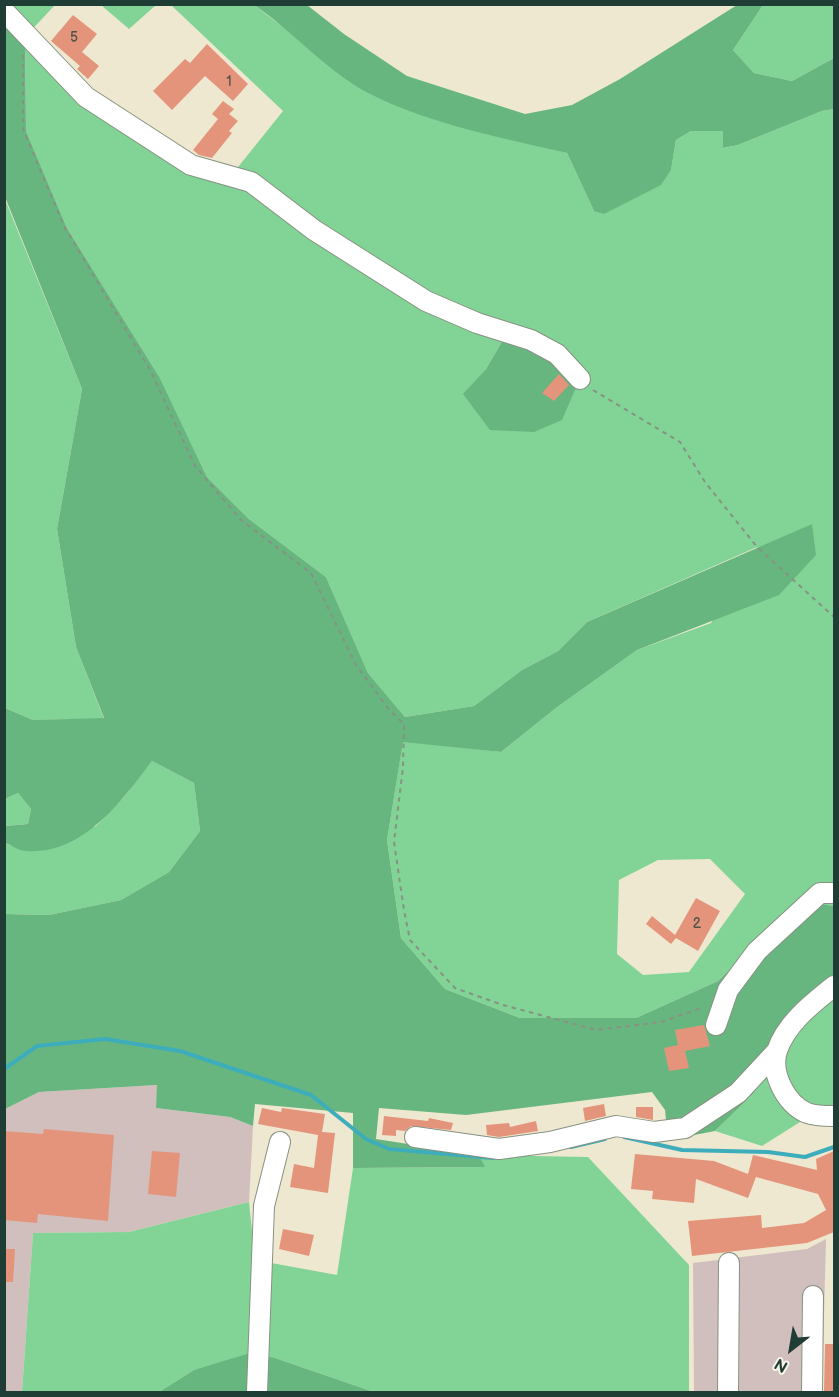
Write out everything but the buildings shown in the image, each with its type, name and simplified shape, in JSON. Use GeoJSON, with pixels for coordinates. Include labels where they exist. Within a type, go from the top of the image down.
{"type":"FeatureCollection","features":[{"type":"Feature","properties":{"kind":"street"},"geometry":{"type":"LineString","coordinates":[[4,11],[86,97],[192,165],[251,182],[314,230],[426,302],[477,323],[531,340],[557,354],[580,379]]}},
{"type":"Feature","properties":{"kind":"street"},"geometry":{"type":"LineString","coordinates":[[716,1026],[727,994],[757,951],[820,893],[834,893]]}},
{"type":"Feature","properties":{"kind":"street"},"geometry":{"type":"LineString","coordinates":[[415,1137],[499,1149],[561,1140],[616,1126],[654,1132],[685,1128],[738,1093],[776,1052],[790,1028],[812,1003],[834,986]]}},
{"type":"Feature","properties":{"kind":"street"},"geometry":{"type":"LineString","coordinates":[[776,1052],[777,1074],[783,1090],[794,1103],[807,1113],[834,1116]]}},
{"type":"Feature","properties":{"kind":"street"},"geometry":{"type":"LineString","coordinates":[[258,1392],[264,1206],[280,1142]]}},
{"type":"Feature","properties":{"kind":"street"},"geometry":{"type":"LineString","coordinates":[[728,1392],[729,1263]]}},
{"type":"Feature","properties":{"kind":"street"},"geometry":{"type":"LineString","coordinates":[[812,1392],[813,1296]]}},
{"type":"Feature","properties":{"kind":"path"},"geometry":{"type":"LineString","coordinates":[[26,35],[23,129],[64,226],[150,370],[195,466],[241,520],[311,573],[356,665],[390,711],[404,724],[403,767],[394,842],[410,940],[454,988],[503,1005],[596,1030],[661,1022],[702,1008],[727,994]]}},
{"type":"Feature","properties":{"kind":"path"},"geometry":{"type":"LineString","coordinates":[[580,379],[591,389],[680,442],[705,482],[757,547],[834,617]]}},
{"type":"Feature","properties":{"kind":"shaded area"},"geometry":{"type":"Polygon","coordinates":[[[158,1085],[156,1108],[230,1117],[253,1126],[249,1202],[129,1232],[33,1233],[22,1392],[5,1392],[5,1109],[39,1092],[158,1085]]]}},
{"type":"Feature","properties":{"kind":"shaded area"},"geometry":{"type":"Polygon","coordinates":[[[826,1239],[822,1392],[694,1392],[693,1263],[807,1249],[826,1239]]]}},
{"type":"Feature","properties":{"kind":"green space"},"geometry":{"type":"Polygon","coordinates":[[[5,5],[55,5],[25,37],[5,5]]]}},
{"type":"Feature","properties":{"kind":"green space"},"geometry":{"type":"Polygon","coordinates":[[[101,5],[156,5],[129,29],[101,5]]]}},
{"type":"Feature","properties":{"kind":"green space"},"geometry":{"type":"Polygon","coordinates":[[[171,5],[254,5],[372,95],[434,119],[567,153],[594,211],[671,170],[676,140],[691,131],[724,131],[724,148],[738,145],[822,111],[834,109],[834,906],[800,902],[718,981],[636,1018],[520,1018],[445,989],[401,938],[387,840],[403,741],[501,752],[556,708],[637,650],[711,623],[757,547],[587,622],[558,651],[522,670],[474,706],[405,717],[368,673],[326,577],[249,519],[207,477],[160,378],[67,228],[26,131],[25,37],[85,99],[230,177],[283,111],[171,5]],[[507,333],[486,369],[464,394],[578,383],[507,333]],[[710,859],[658,860],[619,880],[617,954],[643,975],[689,972],[745,894],[710,859]]]}},
{"type":"Feature","properties":{"kind":"green space"},"geometry":{"type":"Polygon","coordinates":[[[254,5],[307,5],[344,34],[407,76],[525,114],[572,105],[620,79],[737,5],[763,5],[733,50],[754,73],[792,81],[834,58],[834,109],[822,111],[738,145],[723,148],[723,131],[691,131],[676,140],[671,170],[661,185],[604,214],[594,211],[567,153],[445,123],[374,96],[342,77],[254,5]]]}},
{"type":"Feature","properties":{"kind":"green space"},"geometry":{"type":"Polygon","coordinates":[[[763,5],[834,5],[834,58],[792,81],[754,73],[733,50],[763,5]]]}},
{"type":"Feature","properties":{"kind":"green space"},"geometry":{"type":"Polygon","coordinates":[[[5,15],[25,37],[26,131],[67,228],[160,378],[207,477],[249,519],[326,577],[368,673],[405,717],[474,706],[522,670],[558,651],[587,622],[812,524],[816,555],[779,595],[637,650],[556,708],[501,752],[403,742],[387,840],[401,938],[445,989],[520,1018],[636,1018],[718,981],[800,901],[834,906],[834,996],[807,1012],[753,1094],[715,1131],[668,1140],[665,1110],[652,1092],[466,1115],[379,1108],[376,1139],[479,1155],[485,1167],[353,1168],[353,1113],[255,1104],[253,1126],[230,1117],[156,1108],[157,1085],[39,1092],[5,1109],[5,914],[49,915],[121,900],[169,872],[200,831],[194,783],[152,761],[114,808],[83,835],[47,850],[23,851],[5,843],[5,826],[28,824],[31,809],[18,793],[5,799],[5,708],[33,720],[104,718],[76,647],[57,529],[82,389],[5,197],[5,15]]]}},
{"type":"Feature","properties":{"kind":"green space"},"geometry":{"type":"Polygon","coordinates":[[[4,197],[82,389],[57,529],[76,647],[104,719],[33,720],[5,708],[4,197]]]}},
{"type":"Feature","properties":{"kind":"green space"},"geometry":{"type":"Polygon","coordinates":[[[507,333],[531,340],[578,383],[562,420],[534,432],[490,430],[463,394],[486,369],[507,333]]]}},
{"type":"Feature","properties":{"kind":"green space"},"geometry":{"type":"Polygon","coordinates":[[[152,761],[194,783],[200,831],[169,872],[121,900],[49,915],[5,914],[4,843],[25,851],[96,826],[125,796],[152,761]]]}},
{"type":"Feature","properties":{"kind":"green space"},"geometry":{"type":"Polygon","coordinates":[[[18,793],[31,809],[28,824],[5,826],[5,799],[18,793]]]}},
{"type":"Feature","properties":{"kind":"green space"},"geometry":{"type":"Polygon","coordinates":[[[834,996],[834,1118],[800,1122],[762,1146],[715,1131],[753,1094],[807,1012],[834,996]]]}},
{"type":"Feature","properties":{"kind":"green space"},"geometry":{"type":"Polygon","coordinates":[[[479,1155],[588,1157],[689,1265],[689,1392],[374,1392],[275,1358],[194,1370],[159,1392],[22,1392],[33,1233],[129,1232],[249,1202],[255,1260],[337,1275],[353,1168],[484,1167],[479,1155]]]}},
{"type":"Feature","properties":{"kind":"green space"},"geometry":{"type":"Polygon","coordinates":[[[247,1354],[275,1358],[374,1392],[159,1392],[194,1370],[247,1354]]]}},
{"type":"Feature","properties":{"kind":"waterway"},"geometry":{"type":"LineString","coordinates":[[4,1069],[37,1046],[105,1039],[180,1051],[311,1095],[366,1139],[389,1149],[493,1158]]}},
{"type":"Feature","properties":{"kind":"waterway"},"geometry":{"type":"LineString","coordinates":[[624,1137],[682,1150],[768,1152],[805,1157],[834,1147]]}},
{"type":"Feature","properties":{"kind":"waterway"},"geometry":{"type":"LineString","coordinates":[[571,1147],[605,1139]]}}]}
